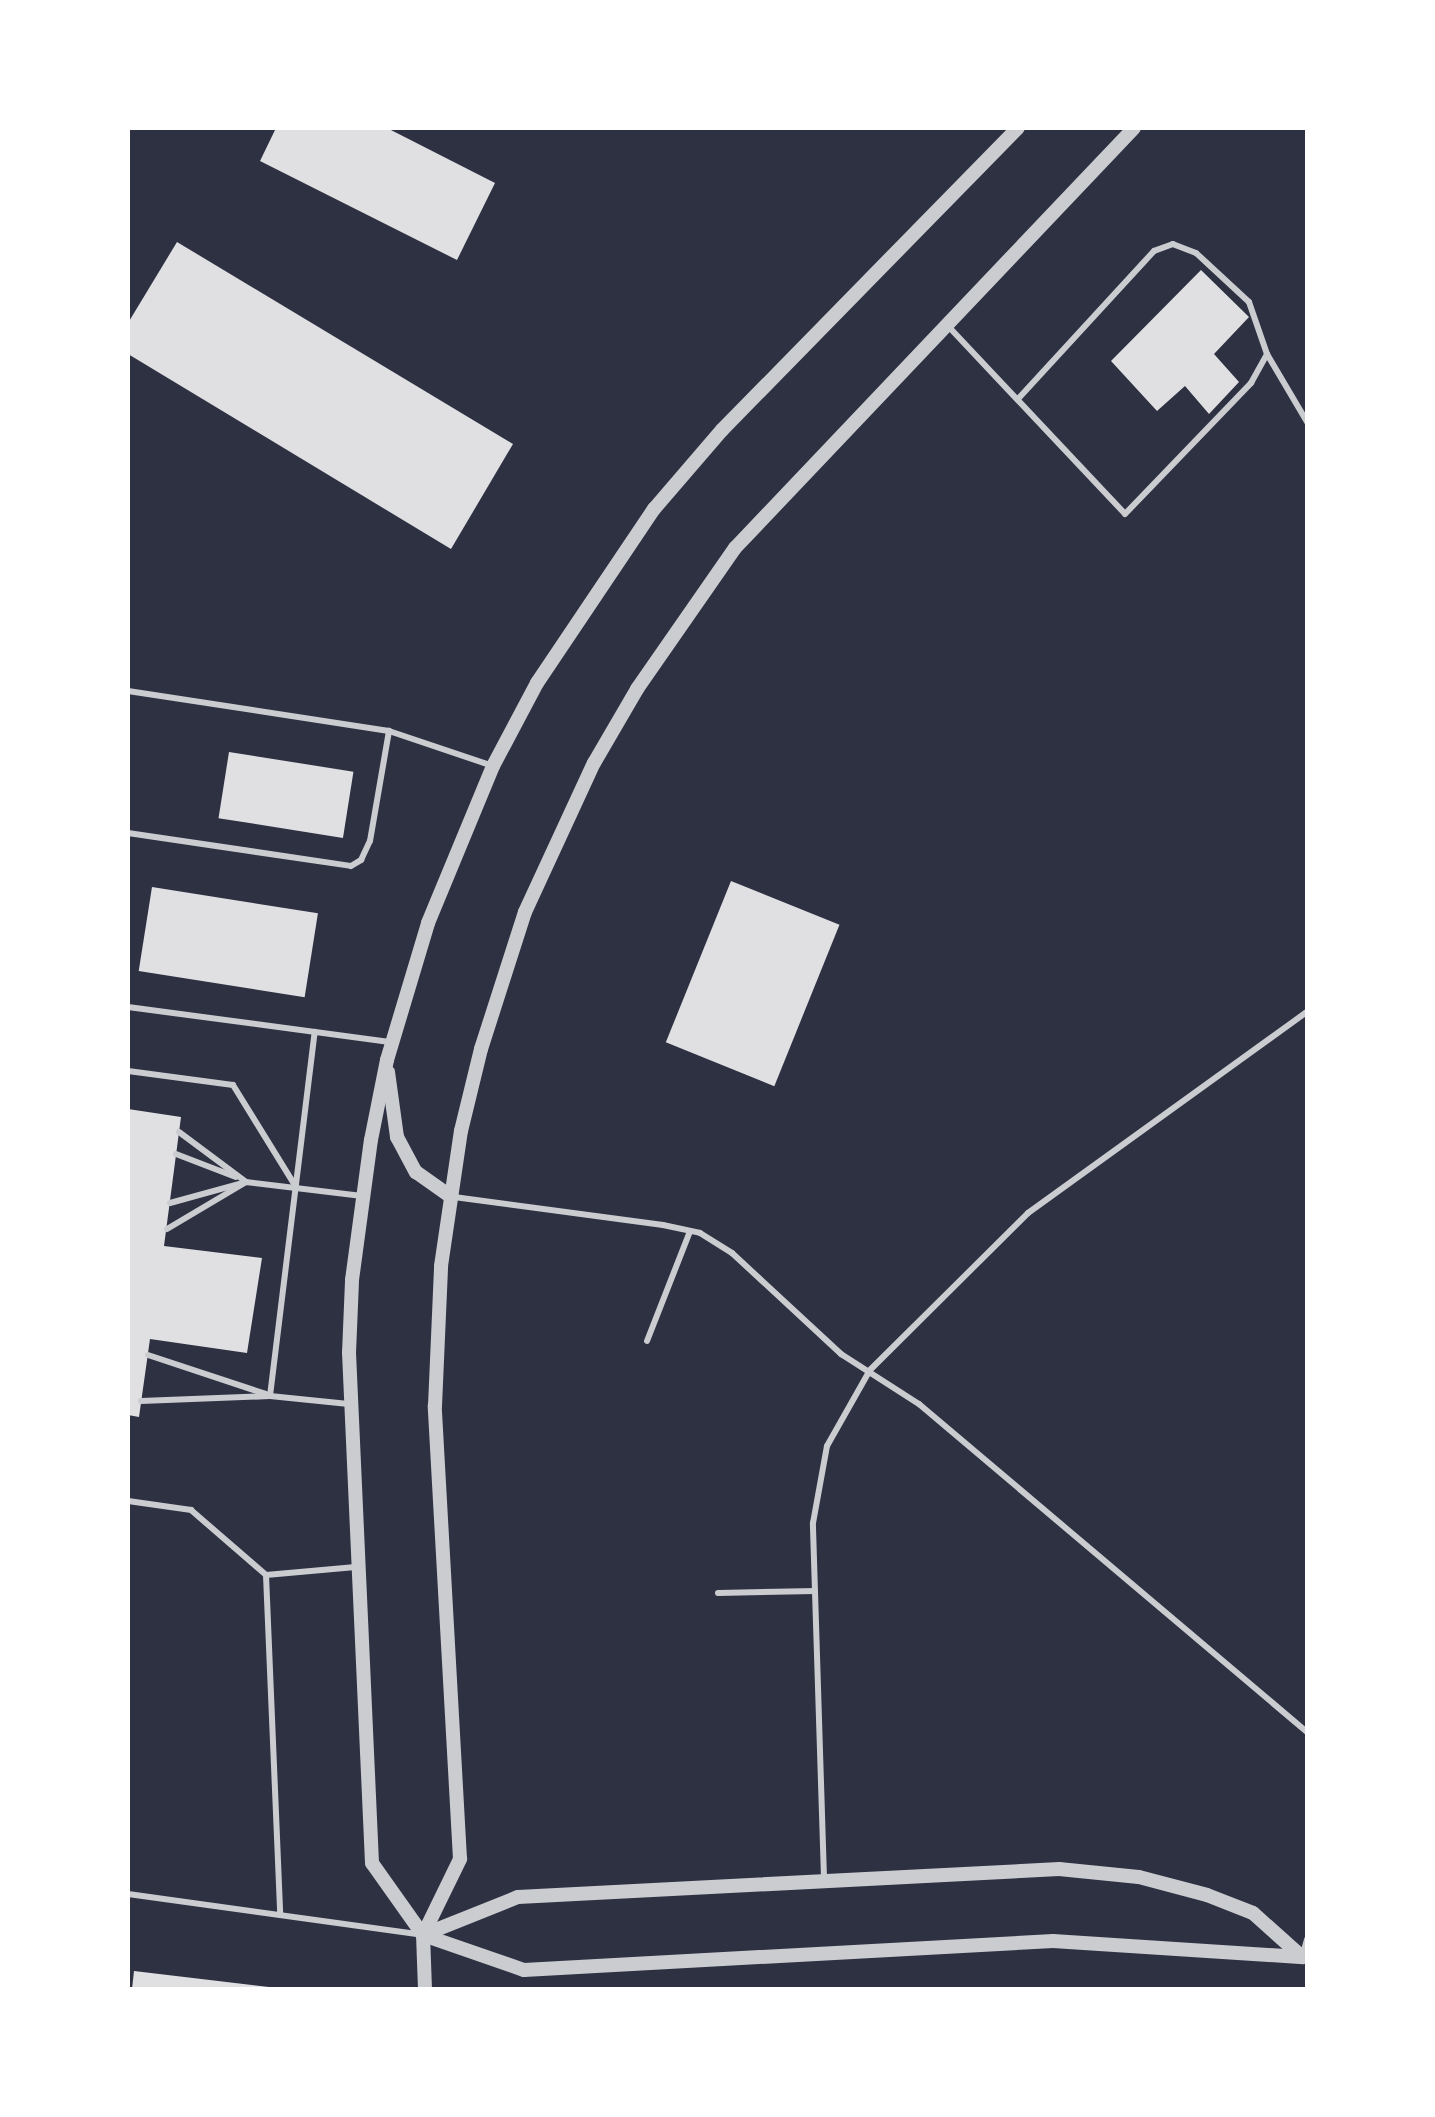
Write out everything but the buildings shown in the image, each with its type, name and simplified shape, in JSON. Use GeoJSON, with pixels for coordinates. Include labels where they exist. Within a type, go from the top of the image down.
{"type":"FeatureCollection","features":[{"type":"Feature","properties":{"kind":"street"},"geometry":{"type":"LineString","coordinates":[[1018,128],[722,430],[654,509],[597,587],[493,766],[428,923],[387,1060],[352,1280],[350,1404],[372,1863],[423,1935],[524,1970],[1053,1941],[1304,1958]]}},
{"type":"Feature","properties":{"kind":"street"},"geometry":{"type":"LineString","coordinates":[[425,1989],[423,1935],[460,1859],[435,1406],[438,1309],[450,1196],[474,1076],[525,912],[594,763],[637,689],[735,548],[1134,128]]}},
{"type":"Feature","properties":{"kind":"street"},"geometry":{"type":"LineString","coordinates":[[387,1060],[397,1137],[416,1172],[450,1196]]}},
{"type":"Feature","properties":{"kind":"street"},"geometry":{"type":"LineString","coordinates":[[423,1935],[518,1897],[824,1878],[1059,1869],[1139,1877],[1253,1913],[1304,1958]]}},
{"type":"Feature","properties":{"kind":"lane"},"geometry":{"type":"LineString","coordinates":[[1019,398],[1154,251],[1173,244],[1196,253],[1249,302],[1267,354],[1307,422]]}},
{"type":"Feature","properties":{"kind":"lane"},"geometry":{"type":"LineString","coordinates":[[945,324],[1019,398],[1125,514],[1251,383],[1267,354]]}},
{"type":"Feature","properties":{"kind":"lane"},"geometry":{"type":"LineString","coordinates":[[128,691],[389,731],[493,766]]}},
{"type":"Feature","properties":{"kind":"lane"},"geometry":{"type":"LineString","coordinates":[[128,833],[351,866],[361,860],[370,841],[389,731]]}},
{"type":"Feature","properties":{"kind":"lane"},"geometry":{"type":"LineString","coordinates":[[128,1007],[392,1042]]}},
{"type":"Feature","properties":{"kind":"lane"},"geometry":{"type":"LineString","coordinates":[[824,1878],[813,1523],[827,1446],[870,1370],[1028,1213],[1307,1012]]}},
{"type":"Feature","properties":{"kind":"lane"},"geometry":{"type":"LineString","coordinates":[[270,1396],[315,1032]]}},
{"type":"Feature","properties":{"kind":"lane"},"geometry":{"type":"LineString","coordinates":[[128,1071],[233,1085],[296,1187]]}},
{"type":"Feature","properties":{"kind":"lane"},"geometry":{"type":"LineString","coordinates":[[179,1132],[246,1182]]}},
{"type":"Feature","properties":{"kind":"lane"},"geometry":{"type":"LineString","coordinates":[[176,1154],[246,1182],[363,1196]]}},
{"type":"Feature","properties":{"kind":"lane"},"geometry":{"type":"LineString","coordinates":[[170,1203],[246,1182]]}},
{"type":"Feature","properties":{"kind":"lane"},"geometry":{"type":"LineString","coordinates":[[167,1229],[246,1182]]}},
{"type":"Feature","properties":{"kind":"lane"},"geometry":{"type":"LineString","coordinates":[[450,1196],[690,1231],[732,1253],[841,1354],[919,1404],[1307,1732]]}},
{"type":"Feature","properties":{"kind":"lane"},"geometry":{"type":"LineString","coordinates":[[647,1341],[690,1231]]}},
{"type":"Feature","properties":{"kind":"lane"},"geometry":{"type":"LineString","coordinates":[[148,1355],[270,1396]]}},
{"type":"Feature","properties":{"kind":"lane"},"geometry":{"type":"LineString","coordinates":[[141,1401],[270,1396],[350,1404]]}},
{"type":"Feature","properties":{"kind":"lane"},"geometry":{"type":"LineString","coordinates":[[128,1501],[191,1510],[266,1575],[356,1567]]}},
{"type":"Feature","properties":{"kind":"lane"},"geometry":{"type":"LineString","coordinates":[[266,1575],[280,1915]]}},
{"type":"Feature","properties":{"kind":"lane"},"geometry":{"type":"LineString","coordinates":[[718,1593],[815,1591]]}},
{"type":"Feature","properties":{"kind":"lane"},"geometry":{"type":"LineString","coordinates":[[128,1894],[423,1935]]}},
{"type":"Feature","properties":{"kind":"lane"},"geometry":{"type":"LineString","coordinates":[[1304,1958],[1307,1939]]}}]}
